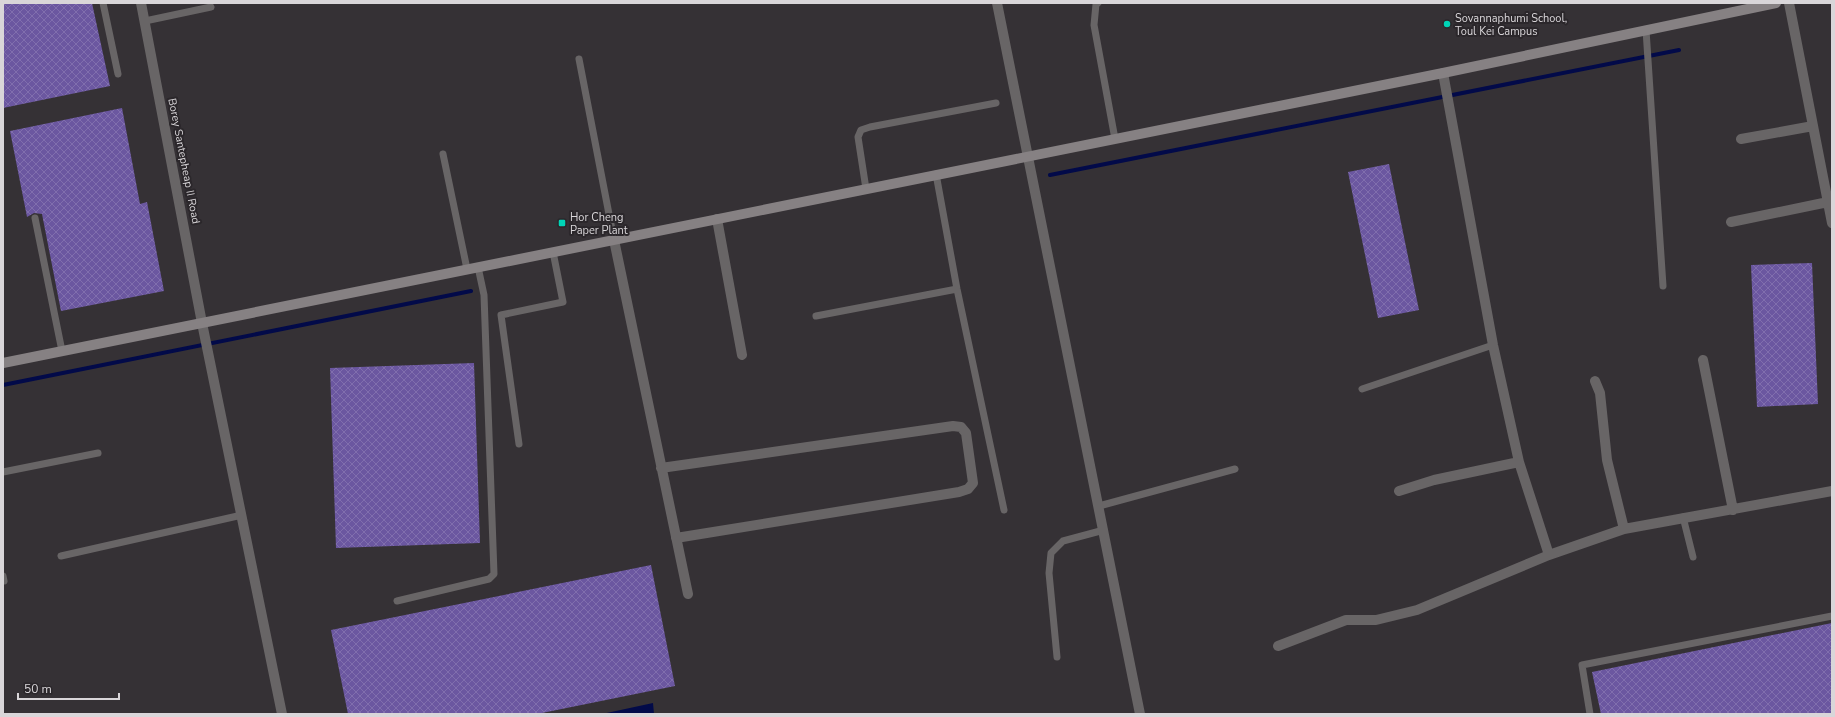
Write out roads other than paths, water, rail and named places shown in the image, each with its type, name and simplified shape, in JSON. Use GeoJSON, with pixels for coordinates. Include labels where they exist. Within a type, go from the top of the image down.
{"type":"FeatureCollection","features":[{"type":"Feature","properties":{"kind":"main road"},"geometry":{"type":"LineString","coordinates":[[3,362],[1443,73],[1776,3]]}},
{"type":"Feature","properties":{"kind":"street","name":"Borey Santepheap II Road"},"geometry":{"type":"LineString","coordinates":[[142,3],[204,333],[282,714]]}},
{"type":"Feature","properties":{"kind":"street"},"geometry":{"type":"LineString","coordinates":[[997,3],[1100,506],[1140,714]]}},
{"type":"Feature","properties":{"kind":"street"},"geometry":{"type":"LineString","coordinates":[[1789,3],[1832,223]]}},
{"type":"Feature","properties":{"kind":"street"},"geometry":{"type":"LineString","coordinates":[[1443,73],[1493,345],[1519,462],[1549,555]]}},
{"type":"Feature","properties":{"kind":"street"},"geometry":{"type":"LineString","coordinates":[[1741,139],[1814,126]]}},
{"type":"Feature","properties":{"kind":"street"},"geometry":{"type":"LineString","coordinates":[[1731,222],[1828,202]]}},
{"type":"Feature","properties":{"kind":"street"},"geometry":{"type":"LineString","coordinates":[[717,219],[742,355]]}},
{"type":"Feature","properties":{"kind":"street"},"geometry":{"type":"LineString","coordinates":[[614,240],[688,594]]}},
{"type":"Feature","properties":{"kind":"street"},"geometry":{"type":"LineString","coordinates":[[1703,360],[1733,510]]}},
{"type":"Feature","properties":{"kind":"street"},"geometry":{"type":"LineString","coordinates":[[1595,381],[1600,393],[1608,460],[1624,529]]}},
{"type":"Feature","properties":{"kind":"street"},"geometry":{"type":"LineString","coordinates":[[662,468],[953,426],[961,427],[966,433],[973,483],[968,489],[959,492],[676,538]]}},
{"type":"Feature","properties":{"kind":"street"},"geometry":{"type":"LineString","coordinates":[[1399,491],[1434,480],[1519,462]]}},
{"type":"Feature","properties":{"kind":"street"},"geometry":{"type":"LineString","coordinates":[[1278,646],[1346,620],[1376,620],[1417,610],[1549,555],[1624,529],[1683,517],[1733,510],[1832,491]]}},
{"type":"Feature","properties":{"kind":"lane"},"geometry":{"type":"LineString","coordinates":[[103,3],[118,74]]}},
{"type":"Feature","properties":{"kind":"lane"},"geometry":{"type":"LineString","coordinates":[[1098,3],[1096,4],[1094,24],[1115,139]]}},
{"type":"Feature","properties":{"kind":"lane"},"geometry":{"type":"LineString","coordinates":[[145,21],[211,7]]}},
{"type":"Feature","properties":{"kind":"lane"},"geometry":{"type":"LineString","coordinates":[[1646,30],[1663,286]]}},
{"type":"Feature","properties":{"kind":"lane"},"geometry":{"type":"LineString","coordinates":[[579,59],[614,240]]}},
{"type":"Feature","properties":{"kind":"lane"},"geometry":{"type":"LineString","coordinates":[[866,189],[858,137],[861,130],[870,126],[996,103]]}},
{"type":"Feature","properties":{"kind":"lane"},"geometry":{"type":"LineString","coordinates":[[443,154],[467,269]]}},
{"type":"Feature","properties":{"kind":"lane"},"geometry":{"type":"LineString","coordinates":[[936,174],[957,289],[1004,510]]}},
{"type":"Feature","properties":{"kind":"lane"},"geometry":{"type":"LineString","coordinates":[[35,218],[62,351]]}},
{"type":"Feature","properties":{"kind":"lane"},"geometry":{"type":"LineString","coordinates":[[519,444],[501,315],[563,302],[553,252]]}},
{"type":"Feature","properties":{"kind":"lane"},"geometry":{"type":"LineString","coordinates":[[397,601],[489,579],[494,574],[484,294],[478,267]]}},
{"type":"Feature","properties":{"kind":"lane"},"geometry":{"type":"LineString","coordinates":[[816,316],[957,289]]}},
{"type":"Feature","properties":{"kind":"lane"},"geometry":{"type":"LineString","coordinates":[[1362,389],[1493,345]]}},
{"type":"Feature","properties":{"kind":"lane"},"geometry":{"type":"LineString","coordinates":[[3,472],[98,453]]}},
{"type":"Feature","properties":{"kind":"lane"},"geometry":{"type":"LineString","coordinates":[[1100,506],[1235,469]]}},
{"type":"Feature","properties":{"kind":"lane"},"geometry":{"type":"LineString","coordinates":[[61,556],[242,515]]}},
{"type":"Feature","properties":{"kind":"lane"},"geometry":{"type":"LineString","coordinates":[[1683,517],[1693,557]]}},
{"type":"Feature","properties":{"kind":"lane"},"geometry":{"type":"LineString","coordinates":[[1057,657],[1049,573],[1051,553],[1063,541],[1104,530]]}},
{"type":"Feature","properties":{"kind":"lane"},"geometry":{"type":"LineString","coordinates":[[1590,714],[1582,665],[1832,616]]}},
{"type":"Feature","properties":{"kind":"waterway"},"geometry":{"type":"LineString","coordinates":[[1050,175],[1679,50]]}},
{"type":"Feature","properties":{"kind":"waterway"},"geometry":{"type":"LineString","coordinates":[[3,385],[471,291]]}},
{"type":"Feature","properties":{"kind":"place","name":"Sovannaphumi School, Toul Kei Campus"},"geometry":{"type":"Point","coordinates":[1447,24]}},
{"type":"Feature","properties":{"kind":"place","name":"Hor Cheng Paper Plant"},"geometry":{"type":"Point","coordinates":[562,223]}}]}
